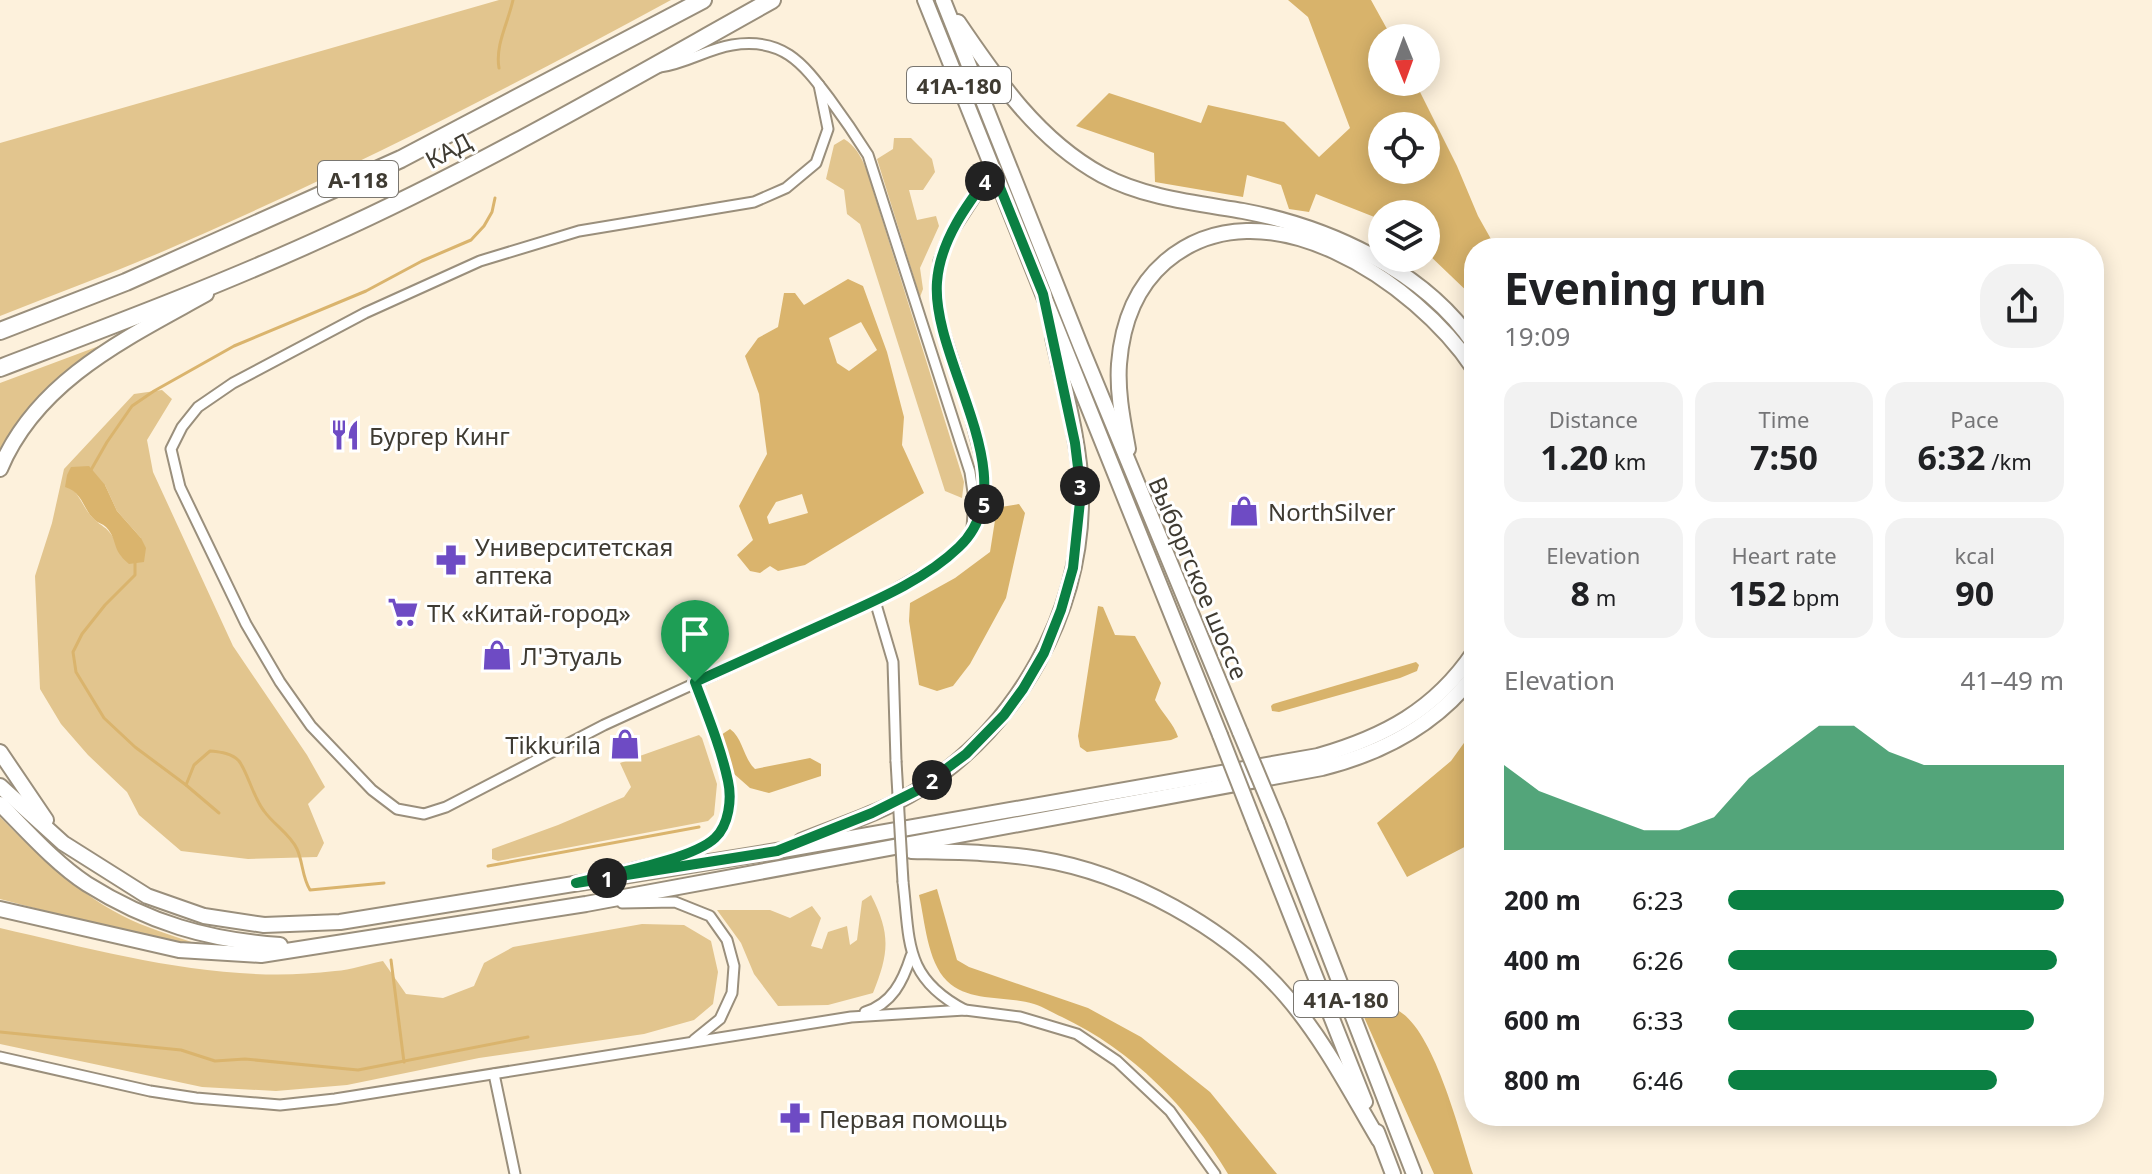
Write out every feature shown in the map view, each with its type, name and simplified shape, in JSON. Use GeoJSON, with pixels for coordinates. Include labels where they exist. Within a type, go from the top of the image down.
{"type":"FeatureCollection","features":[{"type":"Feature","properties":{"kind":"highway","name":"КАД"},"geometry":{"type":"LineString","coordinates":[[0,331],[126,282],[401,159],[703,0]]}},
{"type":"Feature","properties":{"kind":"highway","name":"КАД"},"geometry":{"type":"LineString","coordinates":[[0,368],[248,271],[418,193],[772,0]]}},
{"type":"Feature","properties":{"kind":"main road","name":"Выборгское шоссе"},"geometry":{"type":"LineString","coordinates":[[925,0],[1393,1174]]}},
{"type":"Feature","properties":{"kind":"main road","name":"Выборгское шоссе"},"geometry":{"type":"LineString","coordinates":[[944,1],[1133,477],[1278,823],[1414,1174]]}},
{"type":"Feature","properties":{"kind":"main road"},"geometry":{"type":"LineString","coordinates":[[944,1],[1006,92],[1041,130],[1081,163],[1105,177],[1150,194],[1275,217],[1352,245],[1419,288],[1464,332]]}},
{"type":"Feature","properties":{"kind":"main road"},"geometry":{"type":"LineString","coordinates":[[1133,477],[1118,381],[1120,349],[1128,318],[1142,287],[1155,271],[1184,247],[1209,237],[1238,231],[1277,233],[1298,238],[1346,258],[1372,271],[1410,299],[1451,337],[1464,355]]}},
{"type":"Feature","properties":{"kind":"main road"},"geometry":{"type":"LineString","coordinates":[[0,469],[9,448],[49,396],[104,351],[248,271]]}},
{"type":"Feature","properties":{"kind":"main road"},"geometry":{"type":"LineString","coordinates":[[777,851],[872,813],[918,790],[966,754],[1004,715],[1044,653],[1073,568],[1081,492],[1068,407],[1043,294]]}},
{"type":"Feature","properties":{"kind":"main road"},"geometry":{"type":"LineString","coordinates":[[0,786],[63,843],[147,896],[204,916],[264,925],[340,922],[777,851],[1318,756],[1366,741],[1396,726],[1450,683],[1464,665]]}},
{"type":"Feature","properties":{"kind":"main road"},"geometry":{"type":"LineString","coordinates":[[0,909],[179,950],[261,955],[346,943],[586,904],[1322,768],[1354,760],[1388,746],[1417,729],[1464,686]]}},
{"type":"Feature","properties":{"kind":"main road"},"geometry":{"type":"LineString","coordinates":[[0,752],[63,843]]}},
{"type":"Feature","properties":{"kind":"main road"},"geometry":{"type":"LineString","coordinates":[[0,804],[34,839],[85,882],[139,913],[191,933],[241,942],[307,947]]}},
{"type":"Feature","properties":{"kind":"main road"},"geometry":{"type":"LineString","coordinates":[[882,850],[985,853],[1041,859],[1127,884],[1183,912],[1241,953],[1286,995],[1326,1049],[1379,1140]]}},
{"type":"Feature","properties":{"kind":"street"},"geometry":{"type":"LineString","coordinates":[[649,68],[677,65],[730,45],[760,44],[787,53],[806,67],[868,155],[970,472],[974,499],[972,532]]}},
{"type":"Feature","properties":{"kind":"street"},"geometry":{"type":"LineString","coordinates":[[819,85],[828,129],[816,163],[786,188],[754,202],[579,231],[480,261],[365,313],[233,383],[198,407],[182,427],[171,449],[180,487],[246,624],[280,682],[311,726],[372,790],[397,809],[424,814],[446,807],[594,730],[875,601],[929,570],[959,548],[981,517],[985,497],[983,467],[964,393],[940,319],[936,285],[946,242],[993,170]]}},
{"type":"Feature","properties":{"kind":"street"},"geometry":{"type":"LineString","coordinates":[[875,601],[893,662],[903,882],[911,956],[939,997],[965,1010]]}},
{"type":"Feature","properties":{"kind":"street"},"geometry":{"type":"LineString","coordinates":[[576,883],[683,854],[715,838],[723,826],[729,809],[729,782],[695,682]]}},
{"type":"Feature","properties":{"kind":"street"},"geometry":{"type":"LineString","coordinates":[[586,904],[675,902],[710,916],[727,940],[731,953],[734,966],[732,993],[720,1019],[692,1042]]}},
{"type":"Feature","properties":{"kind":"street"},"geometry":{"type":"LineString","coordinates":[[851,1017],[875,1009],[891,996],[903,980],[911,956]]}},
{"type":"Feature","properties":{"kind":"street"},"geometry":{"type":"LineString","coordinates":[[0,1057],[150,1091],[280,1105],[851,1017],[965,1010],[1020,1017],[1077,1034],[1117,1061],[1170,1111],[1215,1174]]}},
{"type":"Feature","properties":{"kind":"street"},"geometry":{"type":"LineString","coordinates":[[494,1074],[515,1174]]}},
{"type":"Feature","properties":{"kind":"shaded area"},"geometry":{"type":"Polygon","coordinates":[[[499,0],[671,0],[483,99],[293,193],[164,251],[0,316],[0,143],[499,0]]]}},
{"type":"Feature","properties":{"kind":"shaded area"},"geometry":{"type":"Polygon","coordinates":[[[1288,0],[1371,0],[1384,24],[1368,24],[1368,96],[1422,96],[1430,112],[1368,112],[1368,184],[1440,184],[1440,132],[1490,238],[1464,238],[1464,288],[1440,265],[1440,200],[1368,200],[1368,214],[1316,194],[1309,212],[1289,209],[1281,185],[1247,175],[1243,197],[1155,182],[1154,153],[1076,126],[1109,93],[1201,123],[1208,105],[1284,122],[1319,157],[1350,128],[1308,17],[1288,0]]]}},
{"type":"Feature","properties":{"kind":"shaded area"},"geometry":{"type":"Polygon","coordinates":[[[894,138],[911,138],[932,159],[935,172],[923,190],[909,190],[917,220],[936,216],[939,226],[920,268],[923,289],[920,297],[877,159],[893,149],[894,138]]]}},
{"type":"Feature","properties":{"kind":"shaded area"},"geometry":{"type":"Polygon","coordinates":[[[844,139],[857,151],[869,177],[964,482],[962,498],[945,491],[860,224],[847,214],[844,190],[826,179],[834,145],[844,139]]]}},
{"type":"Feature","properties":{"kind":"shaded area"},"geometry":{"type":"Polygon","coordinates":[[[848,279],[863,286],[887,352],[904,417],[902,445],[924,493],[805,565],[778,571],[770,566],[760,573],[750,571],[737,555],[753,540],[739,506],[767,454],[759,394],[745,356],[758,338],[778,327],[784,293],[795,293],[804,305],[848,279]],[[861,322],[829,338],[837,363],[849,371],[877,350],[861,322]],[[802,494],[776,502],[767,517],[769,524],[808,513],[802,494]]]}},
{"type":"Feature","properties":{"kind":"shaded area"},"geometry":{"type":"Polygon","coordinates":[[[99,346],[32,405],[0,449],[0,383],[99,346]]]}},
{"type":"Feature","properties":{"kind":"shaded area"},"geometry":{"type":"Polygon","coordinates":[[[162,390],[172,399],[147,440],[153,472],[233,646],[307,755],[325,787],[308,804],[324,843],[317,857],[248,859],[181,851],[139,815],[127,792],[61,724],[40,689],[35,576],[52,523],[64,469],[134,394],[162,390]],[[105,485],[70,487],[113,537],[141,538],[117,511],[105,485]]]}},
{"type":"Feature","properties":{"kind":"shaded area"},"geometry":{"type":"Polygon","coordinates":[[[89,466],[105,485],[117,511],[141,538],[146,548],[144,562],[129,564],[106,527],[91,516],[76,493],[65,487],[71,467],[89,466]]]}},
{"type":"Feature","properties":{"kind":"shaded area"},"geometry":{"type":"Polygon","coordinates":[[[1019,504],[1025,513],[1006,598],[970,664],[953,686],[937,691],[919,685],[909,621],[910,603],[955,578],[990,552],[996,514],[1001,507],[1019,504]]]}},
{"type":"Feature","properties":{"kind":"shaded area"},"geometry":{"type":"Polygon","coordinates":[[[1098,606],[1103,607],[1115,635],[1135,636],[1161,683],[1155,700],[1178,737],[1087,752],[1080,747],[1078,736],[1098,606]]]}},
{"type":"Feature","properties":{"kind":"shaded area"},"geometry":{"type":"Polygon","coordinates":[[[1416,662],[1419,665],[1417,671],[1400,678],[1279,712],[1272,711],[1273,704],[1416,662]]]}},
{"type":"Feature","properties":{"kind":"shaded area"},"geometry":{"type":"Polygon","coordinates":[[[730,729],[755,769],[810,758],[821,764],[821,776],[769,793],[750,788],[733,773],[721,735],[730,729]]]}},
{"type":"Feature","properties":{"kind":"shaded area"},"geometry":{"type":"Polygon","coordinates":[[[699,735],[717,784],[714,815],[708,821],[498,861],[492,859],[492,849],[624,797],[631,787],[620,763],[699,735]]]}},
{"type":"Feature","properties":{"kind":"shaded area"},"geometry":{"type":"Polygon","coordinates":[[[1464,743],[1464,847],[1407,877],[1377,823],[1451,761],[1464,743]]]}},
{"type":"Feature","properties":{"kind":"shaded area"},"geometry":{"type":"Polygon","coordinates":[[[0,817],[45,860],[94,899],[140,924],[206,947],[141,936],[0,899],[0,817]]]}},
{"type":"Feature","properties":{"kind":"shaded area"},"geometry":{"type":"Polygon","coordinates":[[[937,889],[957,960],[969,967],[1088,1008],[1141,1037],[1210,1092],[1277,1174],[1228,1174],[1195,1126],[1157,1083],[1112,1046],[1088,1031],[1038,1005],[977,996],[947,981],[931,952],[919,895],[937,889]]]}},
{"type":"Feature","properties":{"kind":"shaded area"},"geometry":{"type":"Polygon","coordinates":[[[871,895],[882,921],[886,944],[873,993],[828,1005],[778,1006],[754,974],[741,943],[717,910],[770,910],[790,918],[812,906],[821,918],[811,946],[822,949],[828,932],[847,926],[850,945],[857,940],[862,901],[871,895]]]}},
{"type":"Feature","properties":{"kind":"shaded area"},"geometry":{"type":"Polygon","coordinates":[[[642,924],[684,925],[711,941],[718,972],[713,1004],[694,1020],[644,1034],[479,1058],[347,1085],[276,1091],[202,1087],[0,1044],[0,928],[166,964],[250,974],[341,970],[383,961],[406,994],[443,998],[474,986],[484,963],[513,947],[642,924]]]}},
{"type":"Feature","properties":{"kind":"shaded area"},"geometry":{"type":"Polygon","coordinates":[[[1379,1009],[1397,1010],[1423,1038],[1444,1084],[1473,1174],[1434,1174],[1364,1017],[1379,1009]]]}},
{"type":"Feature","properties":{"kind":"waterway"},"geometry":{"type":"LineString","coordinates":[[499,68],[500,42],[513,0]]}},
{"type":"Feature","properties":{"kind":"waterway"},"geometry":{"type":"LineString","coordinates":[[91,470],[132,406],[154,391],[234,346],[366,291],[422,261],[471,240],[484,226],[495,198]]}},
{"type":"Feature","properties":{"kind":"waterway"},"geometry":{"type":"LineString","coordinates":[[135,562],[135,575],[105,605],[82,634],[73,652],[76,672],[104,718],[135,747],[186,785],[194,765],[210,751],[236,758],[260,805],[297,849],[310,890],[384,883]]}},
{"type":"Feature","properties":{"kind":"waterway"},"geometry":{"type":"LineString","coordinates":[[186,785],[219,813]]}},
{"type":"Feature","properties":{"kind":"waterway"},"geometry":{"type":"LineString","coordinates":[[488,866],[699,827]]}},
{"type":"Feature","properties":{"kind":"waterway"},"geometry":{"type":"LineString","coordinates":[[391,960],[404,1062]]}},
{"type":"Feature","properties":{"kind":"waterway"},"geometry":{"type":"LineString","coordinates":[[0,1032],[181,1050],[215,1061],[245,1059],[358,1070],[528,1037]]}},
{"type":"Feature","properties":{"kind":"place","name":"Бургер Кинг"},"geometry":{"type":"Point","coordinates":[345,435]}},
{"type":"Feature","properties":{"kind":"place","name":"NorthSilver"},"geometry":{"type":"Point","coordinates":[1244,511]}},
{"type":"Feature","properties":{"kind":"place","name":"Университетская аптека"},"geometry":{"type":"Point","coordinates":[451,560]}},
{"type":"Feature","properties":{"kind":"place","name":"ТК «Китай-город»"},"geometry":{"type":"Point","coordinates":[403,612]}},
{"type":"Feature","properties":{"kind":"place","name":"Л'Этуаль"},"geometry":{"type":"Point","coordinates":[497,655]}},
{"type":"Feature","properties":{"kind":"place","name":"Tikkurila"},"geometry":{"type":"Point","coordinates":[625,744]}},
{"type":"Feature","properties":{"kind":"place","name":"Первая помощь"},"geometry":{"type":"Point","coordinates":[795,1118]}},
{"type":"Feature","properties":{"kind":"route"},"geometry":{"type":"LineString","coordinates":[[993,170],[1043,294],[1066,395],[1081,492],[1073,568],[1044,653],[1004,715],[966,754],[918,790],[872,813],[777,851],[576,883],[683,854],[715,838],[723,826],[729,809],[729,782],[695,682],[875,601],[929,570],[959,548],[981,517],[985,497],[983,467],[964,393],[940,319],[936,285],[939,261],[946,242],[993,170]]}}]}
